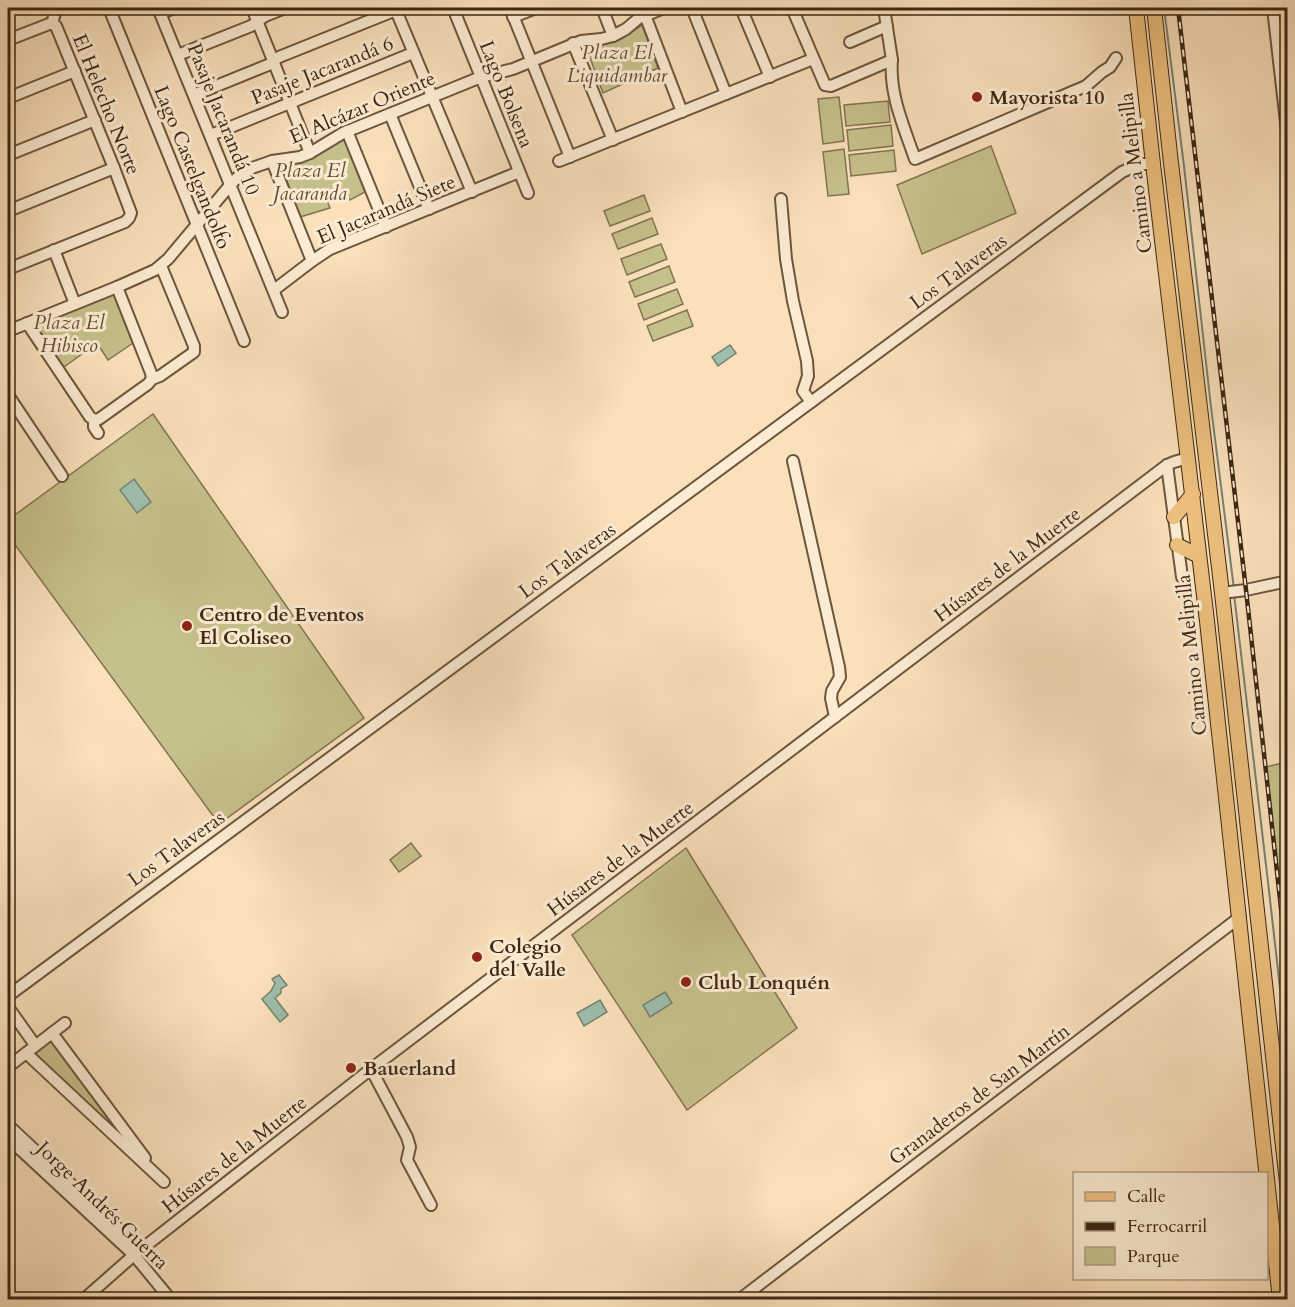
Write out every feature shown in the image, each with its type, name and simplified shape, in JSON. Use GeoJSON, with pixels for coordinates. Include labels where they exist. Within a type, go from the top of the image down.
{"type":"FeatureCollection","features":[{"type":"Feature","properties":{"kind":"main road","name":"Camino a Melipilla"},"geometry":{"type":"LineString","coordinates":[[1136,8],[1193,494],[1267,1172]]}},
{"type":"Feature","properties":{"kind":"main road","name":"Camino a Melipilla"},"geometry":{"type":"LineString","coordinates":[[1154,8],[1171,163],[1231,592],[1287,1192]]}},
{"type":"Feature","properties":{"kind":"main road"},"geometry":{"type":"LineString","coordinates":[[1151,143],[1169,140]]}},
{"type":"Feature","properties":{"kind":"main road"},"geometry":{"type":"LineString","coordinates":[[1153,164],[1171,163]]}},
{"type":"Feature","properties":{"kind":"main road"},"geometry":{"type":"LineString","coordinates":[[1174,517],[1193,494]]}},
{"type":"Feature","properties":{"kind":"main road"},"geometry":{"type":"LineString","coordinates":[[1178,545],[1199,556]]}},
{"type":"Feature","properties":{"kind":"main road","name":"Camino a Melipilla"},"geometry":{"type":"LineString","coordinates":[[1268,1184],[1280,1299]]}},
{"type":"Feature","properties":{"kind":"street","name":"El Helecho Norte"},"geometry":{"type":"LineString","coordinates":[[52,8],[55,16],[52,24],[56,27],[75,71],[130,210],[130,216],[125,222],[54,250]]}},
{"type":"Feature","properties":{"kind":"street","name":"Lago Castelgandolfo"},"geometry":{"type":"LineString","coordinates":[[109,8],[244,341]]}},
{"type":"Feature","properties":{"kind":"street"},"geometry":{"type":"LineString","coordinates":[[160,10],[176,8]]}},
{"type":"Feature","properties":{"kind":"street"},"geometry":{"type":"LineString","coordinates":[[252,8],[310,153]]}},
{"type":"Feature","properties":{"kind":"street"},"geometry":{"type":"LineString","coordinates":[[178,55],[251,26],[265,16],[285,8]]}},
{"type":"Feature","properties":{"kind":"street","name":"Lago Bolsena"},"geometry":{"type":"LineString","coordinates":[[453,8],[528,193]]}},
{"type":"Feature","properties":{"kind":"street"},"geometry":{"type":"LineString","coordinates":[[536,8],[511,12],[570,157]]}},
{"type":"Feature","properties":{"kind":"street"},"geometry":{"type":"LineString","coordinates":[[602,8],[614,36]]}},
{"type":"Feature","properties":{"kind":"street","name":"El Alcázar Oriente"},"geometry":{"type":"LineString","coordinates":[[8,331],[145,276],[161,266],[231,184],[245,172],[272,161],[300,157],[310,153],[347,131],[481,76],[507,71],[581,41],[614,36],[645,15],[664,8]]}},
{"type":"Feature","properties":{"kind":"street"},"geometry":{"type":"LineString","coordinates":[[692,8],[726,94]]}},
{"type":"Feature","properties":{"kind":"street"},"geometry":{"type":"LineString","coordinates":[[741,8],[770,77]]}},
{"type":"Feature","properties":{"kind":"street"},"geometry":{"type":"LineString","coordinates":[[792,8],[823,84],[829,86],[892,60]]}},
{"type":"Feature","properties":{"kind":"street"},"geometry":{"type":"LineString","coordinates":[[884,8],[896,104],[915,159],[1086,86],[1110,67],[1116,58]]}},
{"type":"Feature","properties":{"kind":"street"},"geometry":{"type":"LineString","coordinates":[[1273,8],[1284,76],[1287,140]]}},
{"type":"Feature","properties":{"kind":"street"},"geometry":{"type":"LineString","coordinates":[[194,95],[396,9],[472,192]]}},
{"type":"Feature","properties":{"kind":"street","name":"Pasaje Jacarandá 10"},"geometry":{"type":"LineString","coordinates":[[160,10],[282,312]]}},
{"type":"Feature","properties":{"kind":"street"},"geometry":{"type":"LineString","coordinates":[[645,15],[682,112]]}},
{"type":"Feature","properties":{"kind":"street"},"geometry":{"type":"LineString","coordinates":[[8,40],[52,24]]}},
{"type":"Feature","properties":{"kind":"street"},"geometry":{"type":"LineString","coordinates":[[850,42],[887,26]]}},
{"type":"Feature","properties":{"kind":"street"},"geometry":{"type":"LineString","coordinates":[[573,44],[613,140]]}},
{"type":"Feature","properties":{"kind":"street","name":"Pasaje Jacarandá 6"},"geometry":{"type":"LineString","coordinates":[[211,135],[413,52]]}},
{"type":"Feature","properties":{"kind":"street"},"geometry":{"type":"LineString","coordinates":[[559,162],[813,59]]}},
{"type":"Feature","properties":{"kind":"street"},"geometry":{"type":"LineString","coordinates":[[8,98],[75,71]]}},
{"type":"Feature","properties":{"kind":"street"},"geometry":{"type":"LineString","coordinates":[[390,114],[429,209]]}},
{"type":"Feature","properties":{"kind":"street"},"geometry":{"type":"LineString","coordinates":[[8,155],[95,120]]}},
{"type":"Feature","properties":{"kind":"street"},"geometry":{"type":"LineString","coordinates":[[347,131],[386,226]]}},
{"type":"Feature","properties":{"kind":"street"},"geometry":{"type":"LineString","coordinates":[[272,161],[312,261]]}},
{"type":"Feature","properties":{"kind":"street","name":"Los Talaveras"},"geometry":{"type":"LineString","coordinates":[[8,996],[1122,172],[1140,164],[1153,164]]}},
{"type":"Feature","properties":{"kind":"street"},"geometry":{"type":"LineString","coordinates":[[8,211],[114,168]]}},
{"type":"Feature","properties":{"kind":"street","name":"El Jacarandá Siete"},"geometry":{"type":"LineString","coordinates":[[274,290],[330,249],[519,172]]}},
{"type":"Feature","properties":{"kind":"street"},"geometry":{"type":"LineString","coordinates":[[781,199],[786,260],[808,369],[803,391],[811,402]]}},
{"type":"Feature","properties":{"kind":"street"},"geometry":{"type":"LineString","coordinates":[[8,269],[54,250],[75,304]]}},
{"type":"Feature","properties":{"kind":"street"},"geometry":{"type":"LineString","coordinates":[[94,420],[99,419],[150,383],[152,379],[162,375],[192,354],[194,350],[161,266]]}},
{"type":"Feature","properties":{"kind":"street"},"geometry":{"type":"LineString","coordinates":[[117,287],[152,379]]}},
{"type":"Feature","properties":{"kind":"street"},"geometry":{"type":"LineString","coordinates":[[27,323],[94,420],[94,427],[99,433]]}},
{"type":"Feature","properties":{"kind":"street"},"geometry":{"type":"LineString","coordinates":[[8,395],[62,476]]}},
{"type":"Feature","properties":{"kind":"street","name":"Húsares de la Muerte"},"geometry":{"type":"LineString","coordinates":[[82,1299],[137,1252],[372,1069],[1167,465],[1188,458]]}},
{"type":"Feature","properties":{"kind":"street"},"geometry":{"type":"LineString","coordinates":[[794,461],[839,667],[840,676],[831,698],[836,717]]}},
{"type":"Feature","properties":{"kind":"street"},"geometry":{"type":"LineString","coordinates":[[1167,465],[1182,578]]}},
{"type":"Feature","properties":{"kind":"street"},"geometry":{"type":"LineString","coordinates":[[1231,592],[1287,580]]}},
{"type":"Feature","properties":{"kind":"street","name":"Granaderos de San Martín"},"geometry":{"type":"LineString","coordinates":[[739,1299],[1240,917]]}},
{"type":"Feature","properties":{"kind":"street"},"geometry":{"type":"LineString","coordinates":[[8,1007],[35,1045]]}},
{"type":"Feature","properties":{"kind":"street"},"geometry":{"type":"LineString","coordinates":[[8,1067],[65,1023]]}},
{"type":"Feature","properties":{"kind":"street"},"geometry":{"type":"LineString","coordinates":[[26,1053],[164,1182],[52,1033]]}},
{"type":"Feature","properties":{"kind":"street"},"geometry":{"type":"LineString","coordinates":[[372,1069],[407,1137],[410,1147],[406,1160],[431,1205]]}},
{"type":"Feature","properties":{"kind":"street","name":"Jorge Andrés Guerra"},"geometry":{"type":"LineString","coordinates":[[8,1125],[137,1252],[171,1299]]}},
{"type":"Feature","properties":{"kind":"street","name":"Jorge Andrés Guerra"},"geometry":{"type":"LineString","coordinates":[[8,1138],[137,1252]]}},
{"type":"Feature","properties":{"kind":"green space","name":"Plaza El Liquidambar"},"geometry":{"type":"Polygon","coordinates":[[[642,25],[658,68],[603,93],[586,47],[615,42],[642,25]]]}},
{"type":"Feature","properties":{"kind":"green space"},"geometry":{"type":"Polygon","coordinates":[[[839,97],[844,141],[823,144],[818,99],[839,97]]]}},
{"type":"Feature","properties":{"kind":"green space"},"geometry":{"type":"Polygon","coordinates":[[[888,101],[890,122],[846,126],[844,105],[888,101]]]}},
{"type":"Feature","properties":{"kind":"green space"},"geometry":{"type":"Polygon","coordinates":[[[891,125],[893,146],[849,151],[847,130],[891,125]]]}},
{"type":"Feature","properties":{"kind":"green space","name":"Plaza El Jacaranda"},"geometry":{"type":"Polygon","coordinates":[[[344,137],[365,192],[350,200],[346,189],[326,198],[330,208],[300,217],[281,165],[344,137]]]}},
{"type":"Feature","properties":{"kind":"green space"},"geometry":{"type":"Polygon","coordinates":[[[991,146],[1016,213],[922,254],[897,185],[991,146]]]}},
{"type":"Feature","properties":{"kind":"green space"},"geometry":{"type":"Polygon","coordinates":[[[844,149],[849,194],[828,196],[823,152],[844,149]]]}},
{"type":"Feature","properties":{"kind":"green space"},"geometry":{"type":"Polygon","coordinates":[[[894,150],[896,171],[851,176],[849,155],[894,150]]]}},
{"type":"Feature","properties":{"kind":"green space"},"geometry":{"type":"Polygon","coordinates":[[[644,195],[650,211],[610,226],[604,211],[644,195]]]}},
{"type":"Feature","properties":{"kind":"green space"},"geometry":{"type":"Polygon","coordinates":[[[652,218],[658,234],[618,249],[612,234],[652,218]]]}},
{"type":"Feature","properties":{"kind":"green space"},"geometry":{"type":"Polygon","coordinates":[[[661,244],[667,259],[627,275],[621,259],[661,244]]]}},
{"type":"Feature","properties":{"kind":"green space"},"geometry":{"type":"Polygon","coordinates":[[[669,266],[675,282],[635,297],[629,282],[669,266]]]}},
{"type":"Feature","properties":{"kind":"green space","name":"Plaza El Hibisco"},"geometry":{"type":"Polygon","coordinates":[[[115,289],[136,341],[108,360],[97,343],[60,370],[30,324],[115,289]]]}},
{"type":"Feature","properties":{"kind":"green space"},"geometry":{"type":"Polygon","coordinates":[[[677,289],[683,304],[644,320],[638,304],[677,289]]]}},
{"type":"Feature","properties":{"kind":"green space"},"geometry":{"type":"Polygon","coordinates":[[[687,310],[693,326],[653,341],[647,326],[687,310]]]}},
{"type":"Feature","properties":{"kind":"green space","name":"Centro de Eventos El Coliseo"},"geometry":{"type":"Polygon","coordinates":[[[153,414],[364,718],[219,824],[8,535],[8,520],[153,414]]]}},
{"type":"Feature","properties":{"kind":"green space"},"geometry":{"type":"Polygon","coordinates":[[[1288,762],[1287,949],[1266,767],[1288,762]]]}},
{"type":"Feature","properties":{"kind":"green space"},"geometry":{"type":"Polygon","coordinates":[[[411,843],[421,856],[399,872],[390,860],[411,843]]]}},
{"type":"Feature","properties":{"kind":"green space","name":"Club Lonquén"},"geometry":{"type":"Polygon","coordinates":[[[686,848],[797,1028],[687,1110],[572,935],[686,848]]]}},
{"type":"Feature","properties":{"kind":"green space"},"geometry":{"type":"Polygon","coordinates":[[[48,1041],[54,1042],[141,1157],[34,1053],[48,1041]]]}},
{"type":"Feature","properties":{"kind":"shaded area"},"geometry":{"type":"Polygon","coordinates":[[[730,345],[736,353],[718,366],[712,357],[730,345]]]}},
{"type":"Feature","properties":{"kind":"shaded area"},"geometry":{"type":"Polygon","coordinates":[[[134,479],[151,502],[137,513],[120,490],[134,479]]]}},
{"type":"Feature","properties":{"kind":"shaded area"},"geometry":{"type":"Polygon","coordinates":[[[279,975],[287,985],[275,998],[288,1015],[280,1022],[262,999],[271,991],[275,983],[272,979],[279,975]]]}},
{"type":"Feature","properties":{"kind":"shaded area"},"geometry":{"type":"Polygon","coordinates":[[[665,992],[672,1003],[650,1017],[643,1005],[665,992]]]}},
{"type":"Feature","properties":{"kind":"shaded area"},"geometry":{"type":"Polygon","coordinates":[[[600,1000],[607,1012],[584,1026],[577,1013],[600,1000]]]}},
{"type":"Feature","properties":{"kind":"waterway"},"geometry":{"type":"LineString","coordinates":[[1164,8],[1234,589]]}},
{"type":"Feature","properties":{"kind":"waterway"},"geometry":{"type":"LineString","coordinates":[[1234,594],[1288,1059]]}},
{"type":"Feature","properties":{"kind":"railway"},"geometry":{"type":"LineString","coordinates":[[1178,8],[1288,972]]}},
{"type":"Feature","properties":{"kind":"place","name":"Mayorista 10"},"geometry":{"type":"Point","coordinates":[977,97]}},
{"type":"Feature","properties":{"kind":"place","name":"Centro de Eventos El Coliseo"},"geometry":{"type":"Point","coordinates":[187,626]}},
{"type":"Feature","properties":{"kind":"place","name":"Colegio del Valle"},"geometry":{"type":"Point","coordinates":[477,957]}},
{"type":"Feature","properties":{"kind":"place","name":"Club Lonquén"},"geometry":{"type":"Point","coordinates":[686,982]}},
{"type":"Feature","properties":{"kind":"place","name":"Bauerland"},"geometry":{"type":"Point","coordinates":[351,1068]}}]}
